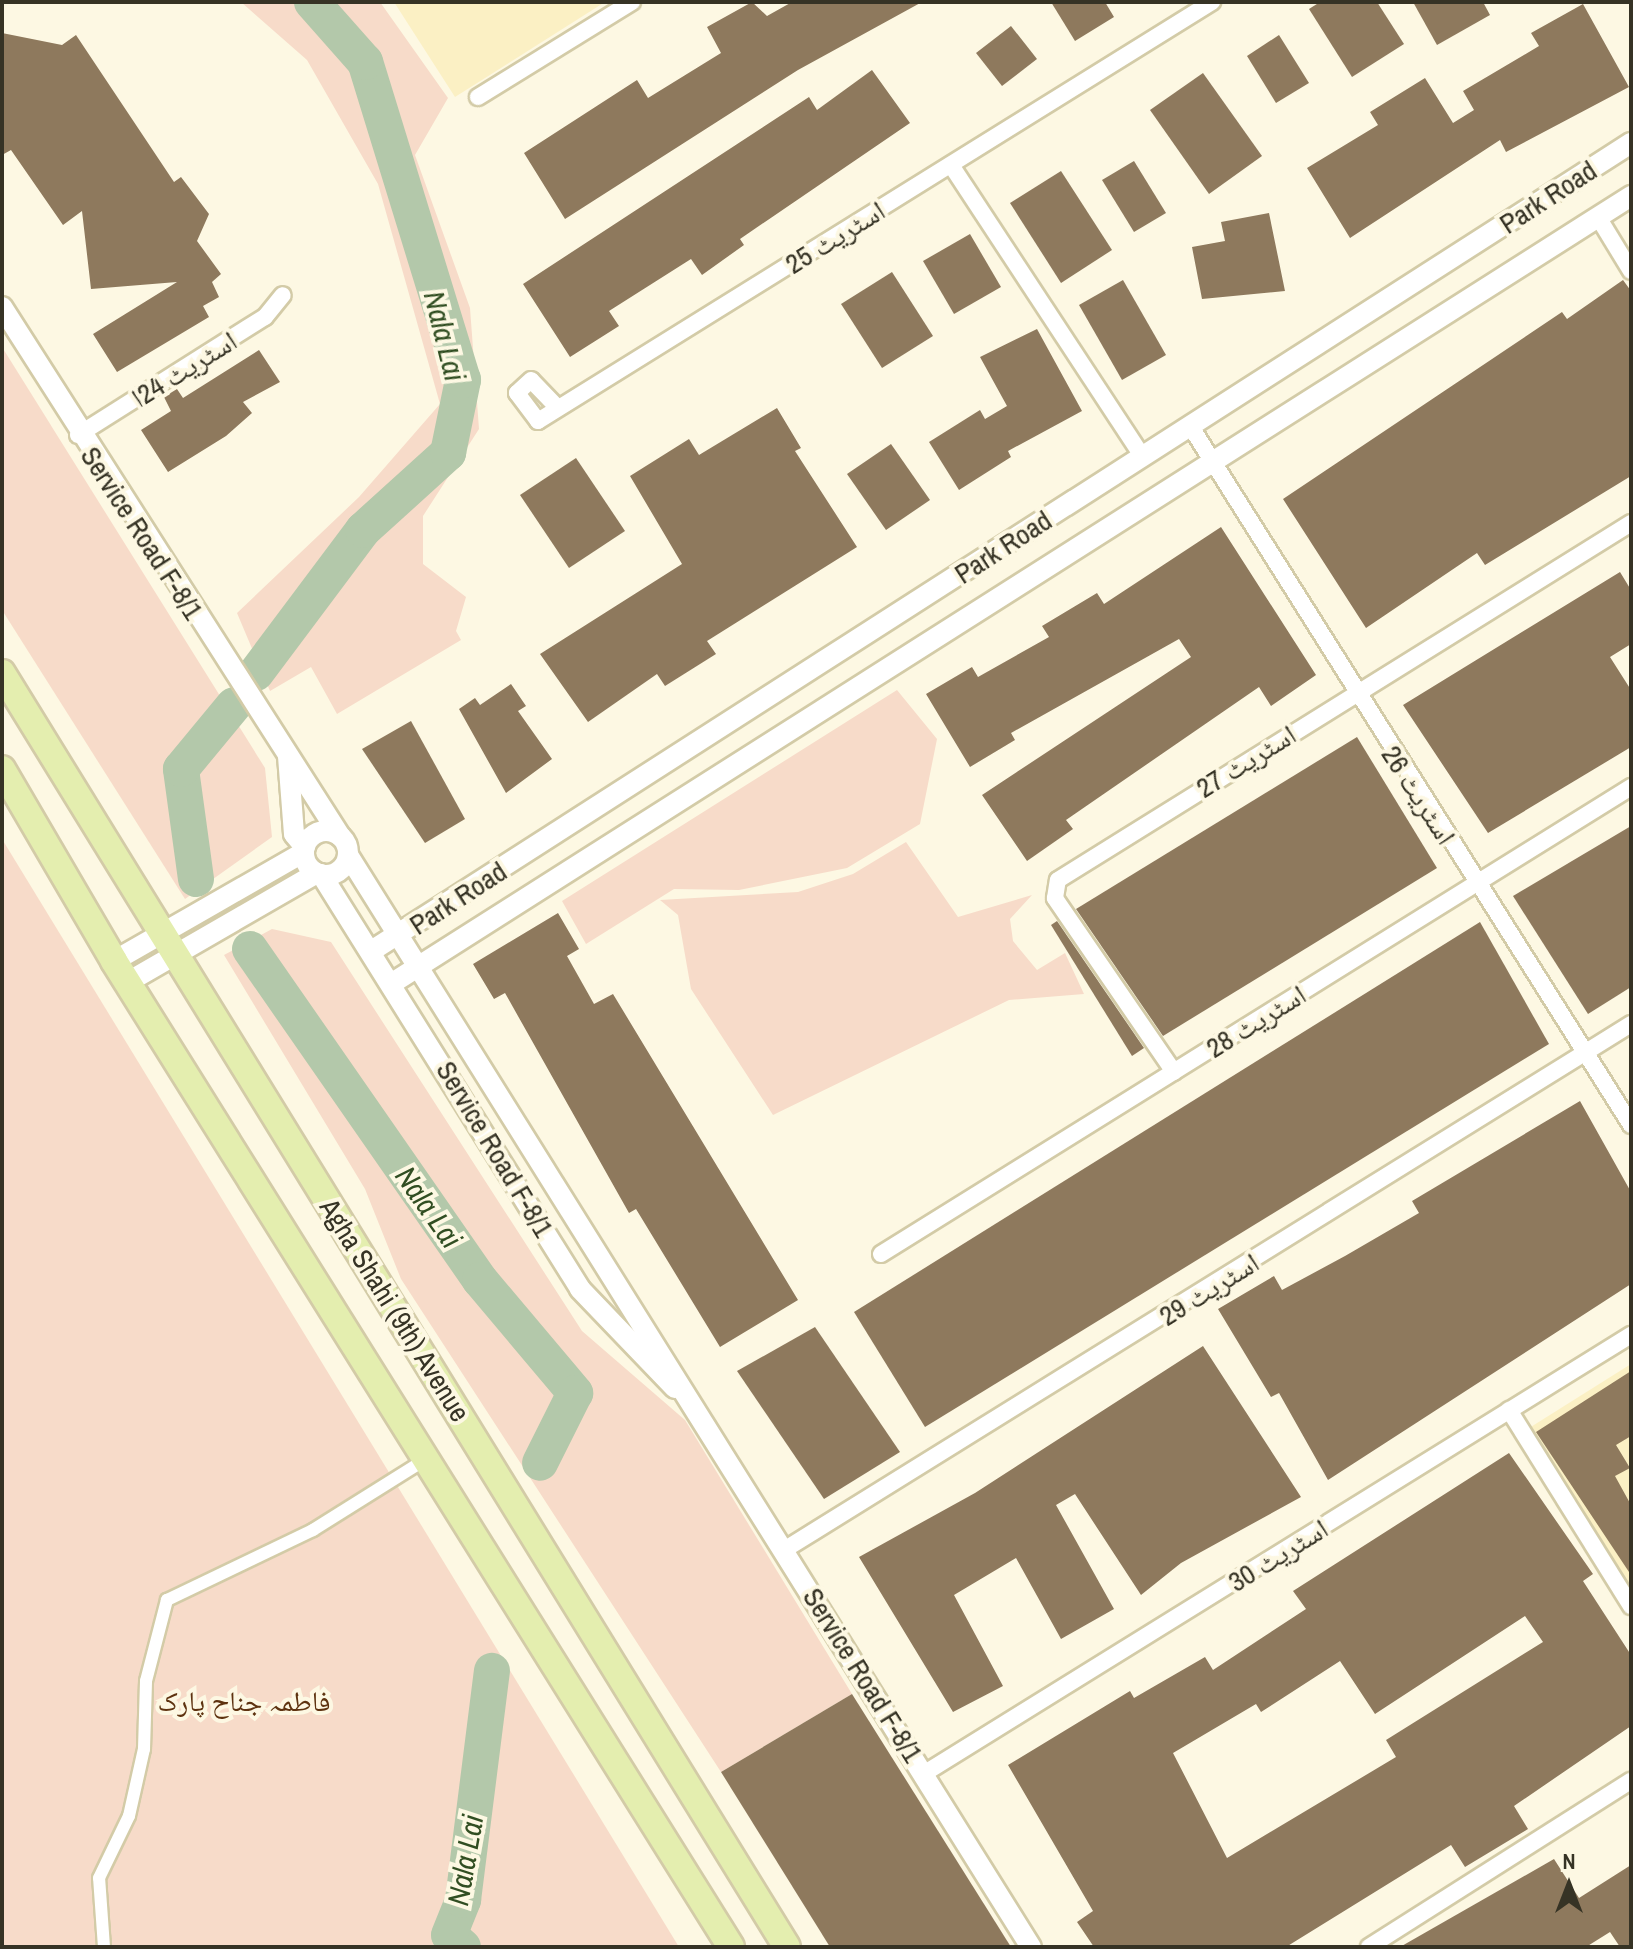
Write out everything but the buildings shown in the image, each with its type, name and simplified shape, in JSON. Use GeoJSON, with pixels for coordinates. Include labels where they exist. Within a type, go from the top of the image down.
{"type":"FeatureCollection","features":[{"type":"Feature","properties":{"kind":"main road","name":"Agha Shahi (9th) Avenue"},"geometry":{"type":"LineString","coordinates":[[2,673],[787,1947]]}},
{"type":"Feature","properties":{"kind":"main road","name":"Agha Shahi (9th) Avenue"},"geometry":{"type":"LineString","coordinates":[[2,769],[121,972],[731,1947]]}},
{"type":"Feature","properties":{"kind":"street"},"geometry":{"type":"LineString","coordinates":[[478,97],[632,2]]}},
{"type":"Feature","properties":{"kind":"street","name":"اسٹریٹ 25"},"geometry":{"type":"LineString","coordinates":[[557,407],[531,380],[517,393],[538,421],[1212,2]]}},
{"type":"Feature","properties":{"kind":"street","name":"Park Road"},"geometry":{"type":"LineString","coordinates":[[373,950],[1631,143]]}},
{"type":"Feature","properties":{"kind":"street"},"geometry":{"type":"LineString","coordinates":[[951,165],[1143,457]]}},
{"type":"Feature","properties":{"kind":"street","name":"Park Road"},"geometry":{"type":"LineString","coordinates":[[394,982],[1631,196]]}},
{"type":"Feature","properties":{"kind":"street"},"geometry":{"type":"LineString","coordinates":[[1598,217],[1631,271]]}},
{"type":"Feature","properties":{"kind":"street","name":"اسٹریٹ 24ا"},"geometry":{"type":"LineString","coordinates":[[78,435],[265,317],[283,295]]}},
{"type":"Feature","properties":{"kind":"street","name":"Service Road F-8/1"},"geometry":{"type":"LineString","coordinates":[[2,307],[78,435],[288,756],[300,765],[340,836]]}},
{"type":"Feature","properties":{"kind":"street","name":"اسٹریٹ 26"},"geometry":{"type":"LineString","coordinates":[[1191,427],[1353,694],[1631,1125]]}},
{"type":"Feature","properties":{"kind":"street","name":"اسٹریٹ 27"},"geometry":{"type":"LineString","coordinates":[[1174,1072],[1054,888],[1353,694],[1631,523]]}},
{"type":"Feature","properties":{"kind":"street","name":"Service Road F-8/1"},"geometry":{"type":"LineString","coordinates":[[288,756],[294,834],[304,849]]}},
{"type":"Feature","properties":{"kind":"street","name":"اسٹریٹ 28"},"geometry":{"type":"LineString","coordinates":[[881,1254],[1631,787]]}},
{"type":"Feature","properties":{"kind":"street"},"geometry":{"type":"LineString","coordinates":[[121,972],[170,944],[319,874],[339,871],[348,855],[340,836],[322,831],[304,849],[170,944]]}},
{"type":"Feature","properties":{"kind":"street"},"geometry":{"type":"LineString","coordinates":[[304,849],[319,874]]}},
{"type":"Feature","properties":{"kind":"street","name":"Service Road F-8/1"},"geometry":{"type":"LineString","coordinates":[[348,855],[1031,1947]]}},
{"type":"Feature","properties":{"kind":"street","name":"Service Road F-8/1"},"geometry":{"type":"LineString","coordinates":[[319,874],[394,982],[580,1289],[693,1405]]}},
{"type":"Feature","properties":{"kind":"street","name":"اسٹریٹ 29"},"geometry":{"type":"LineString","coordinates":[[784,1550],[1631,1024]]}},
{"type":"Feature","properties":{"kind":"street","name":"اسٹریٹ 30"},"geometry":{"type":"LineString","coordinates":[[925,1773],[1631,1335]]}},
{"type":"Feature","properties":{"kind":"street"},"geometry":{"type":"LineString","coordinates":[[1509,1410],[1631,1606]]}},
{"type":"Feature","properties":{"kind":"street"},"geometry":{"type":"LineString","coordinates":[[104,1947],[99,1878],[129,1816],[144,1749],[146,1681],[167,1600],[313,1530],[426,1459]]}},
{"type":"Feature","properties":{"kind":"street"},"geometry":{"type":"LineString","coordinates":[[1369,1947],[1631,1781]]}},
{"type":"Feature","properties":{"kind":"shaded area"},"geometry":{"type":"Polygon","coordinates":[[[394,2],[605,2],[455,97],[394,2]]]}},
{"type":"Feature","properties":{"kind":"shaded area"},"geometry":{"type":"Polygon","coordinates":[[[1631,1364],[1631,1595],[1526,1430],[1631,1364]]]}},
{"type":"Feature","properties":{"kind":"green space"},"geometry":{"type":"Polygon","coordinates":[[[241,2],[380,2],[448,98],[415,155],[470,308],[479,429],[423,516],[423,564],[466,597],[456,631],[461,640],[337,714],[311,667],[270,691],[237,613],[359,497],[440,404],[378,184],[307,60],[241,2]]]}},
{"type":"Feature","properties":{"kind":"green space"},"geometry":{"type":"Polygon","coordinates":[[[2,347],[265,768],[272,837],[185,899],[2,610],[2,347]]]}},
{"type":"Feature","properties":{"kind":"green space"},"geometry":{"type":"Polygon","coordinates":[[[897,690],[937,739],[920,824],[847,868],[739,890],[674,889],[586,944],[562,901],[897,690]]]}},
{"type":"Feature","properties":{"kind":"green space","name":"فاطمہ جناح پارک"},"geometry":{"type":"Polygon","coordinates":[[[2,839],[679,1947],[2,1947],[2,839]]]}},
{"type":"Feature","properties":{"kind":"green space"},"geometry":{"type":"Polygon","coordinates":[[[906,842],[958,917],[1032,895],[1010,919],[1013,941],[1037,970],[1065,953],[1084,994],[1009,1000],[773,1115],[691,989],[678,915],[660,900],[798,892],[853,874],[906,842]]]}},
{"type":"Feature","properties":{"kind":"green space"},"geometry":{"type":"Polygon","coordinates":[[[272,929],[331,942],[582,1331],[685,1420],[852,1694],[721,1772],[401,1279],[365,1189],[224,955],[272,929]]]}},
{"type":"Feature","properties":{"kind":"waterway","name":"Nala Lai"},"geometry":{"type":"LineString","coordinates":[[256,673],[363,530],[448,453],[463,380],[365,62],[312,2]]}},
{"type":"Feature","properties":{"kind":"waterway","name":"Nala Lai"},"geometry":{"type":"LineString","coordinates":[[196,879],[181,769],[234,705]]}},
{"type":"Feature","properties":{"kind":"waterway","name":"Nala Lai"},"geometry":{"type":"LineString","coordinates":[[250,949],[480,1280],[575,1393],[540,1463]]}},
{"type":"Feature","properties":{"kind":"waterway","name":"Nala Lai"},"geometry":{"type":"LineString","coordinates":[[463,1947],[449,1935],[463,1900],[492,1671]]}}]}
